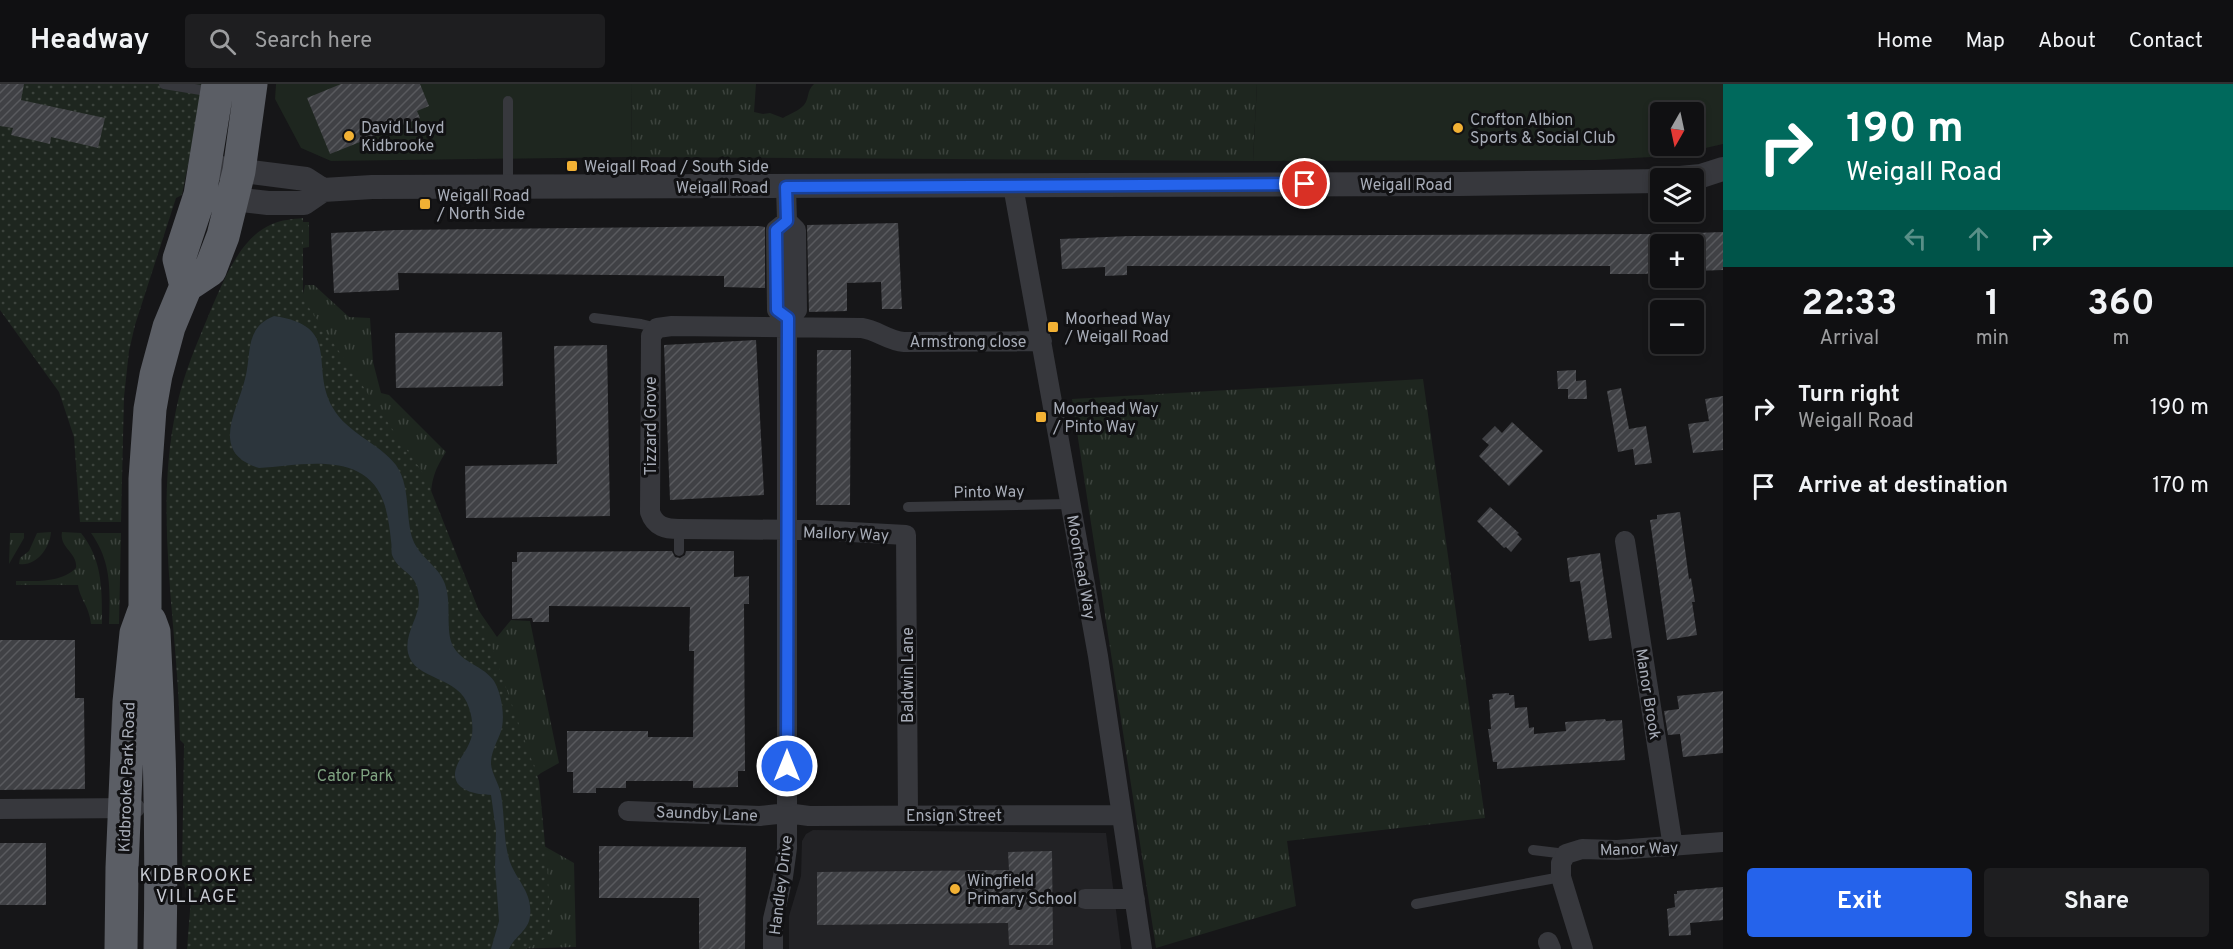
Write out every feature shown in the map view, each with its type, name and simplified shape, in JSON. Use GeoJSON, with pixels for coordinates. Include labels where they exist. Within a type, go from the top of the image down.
{"type":"FeatureCollection","features":[{"type":"Feature","properties":{"kind":"highway"},"geometry":{"type":"LineString","coordinates":[[217,88],[202,180],[178,259],[186,286],[210,270],[223,236],[236,185],[251,84]]}},
{"type":"Feature","properties":{"kind":"highway","name":"Kidbrooke Park Road"},"geometry":{"type":"LineString","coordinates":[[121,949],[129,702],[136,633],[145,608],[146,479],[150,409],[164,343],[186,286]]}},
{"type":"Feature","properties":{"kind":"highway","name":"Kidbrooke Park Road"},"geometry":{"type":"LineString","coordinates":[[145,608],[154,632],[159,734],[160,949]]}},
{"type":"Feature","properties":{"kind":"street"},"geometry":{"type":"LineString","coordinates":[[1704,175],[1723,169]]}},
{"type":"Feature","properties":{"kind":"street","name":"Weigall Road"},"geometry":{"type":"LineString","coordinates":[[202,180],[236,185],[306,179],[323,189],[508,186],[786,187],[1650,181]]}},
{"type":"Feature","properties":{"kind":"street","name":"Moorhead Way"},"geometry":{"type":"LineString","coordinates":[[1013,186],[1098,656],[1142,949]]}},
{"type":"Feature","properties":{"kind":"street","name":"Handley Drive"},"geometry":{"type":"LineString","coordinates":[[773,949],[773,919],[786,863],[787,813],[788,322],[777,310],[776,242],[776,230],[787,221],[786,187]]}},
{"type":"Feature","properties":{"kind":"street"},"geometry":{"type":"LineString","coordinates":[[657,328],[788,322]]}},
{"type":"Feature","properties":{"kind":"street","name":"Armstrong close"},"geometry":{"type":"LineString","coordinates":[[788,322],[871,329],[887,338],[904,342],[1041,341]]}},
{"type":"Feature","properties":{"kind":"street","name":"Tizzard Grove"},"geometry":{"type":"LineString","coordinates":[[657,328],[651,336],[650,347],[650,512],[652,519],[666,529],[787,531]]}},
{"type":"Feature","properties":{"kind":"street","name":"Mallory Way"},"geometry":{"type":"LineString","coordinates":[[787,531],[814,530],[906,535]]}},
{"type":"Feature","properties":{"kind":"street","name":"Baldwin Lane"},"geometry":{"type":"LineString","coordinates":[[906,535],[908,816]]}},
{"type":"Feature","properties":{"kind":"street","name":"Manor Brook"},"geometry":{"type":"LineString","coordinates":[[1625,541],[1673,847]]}},
{"type":"Feature","properties":{"kind":"street"},"geometry":{"type":"LineString","coordinates":[[0,809],[159,809]]}},
{"type":"Feature","properties":{"kind":"street","name":"Saundby Lane"},"geometry":{"type":"LineString","coordinates":[[628,811],[760,816],[787,813]]}},
{"type":"Feature","properties":{"kind":"street","name":"Ensign Street"},"geometry":{"type":"LineString","coordinates":[[787,813],[809,816],[1122,815]]}},
{"type":"Feature","properties":{"kind":"street","name":"Manor Way"},"geometry":{"type":"LineString","coordinates":[[1563,865],[1582,849],[1617,850],[1723,842]]}},
{"type":"Feature","properties":{"kind":"street"},"geometry":{"type":"LineString","coordinates":[[1563,865],[1584,949]]}},
{"type":"Feature","properties":{"kind":"street"},"geometry":{"type":"LineString","coordinates":[[1085,898],[1135,899]]}},
{"type":"Feature","properties":{"kind":"lane"},"geometry":{"type":"LineString","coordinates":[[164,84],[217,88]]}},
{"type":"Feature","properties":{"kind":"lane"},"geometry":{"type":"LineString","coordinates":[[508,101],[508,186]]}},
{"type":"Feature","properties":{"kind":"lane"},"geometry":{"type":"LineString","coordinates":[[594,318],[657,328]]}},
{"type":"Feature","properties":{"kind":"lane","name":"Pinto Way"},"geometry":{"type":"LineString","coordinates":[[908,507],[1070,504]]}},
{"type":"Feature","properties":{"kind":"lane"},"geometry":{"type":"LineString","coordinates":[[679,529],[680,551]]}},
{"type":"Feature","properties":{"kind":"lane"},"geometry":{"type":"LineString","coordinates":[[1533,850],[1563,865]]}},
{"type":"Feature","properties":{"kind":"lane"},"geometry":{"type":"LineString","coordinates":[[1416,904],[1563,865]]}},
{"type":"Feature","properties":{"kind":"shaded area"},"geometry":{"type":"Polygon","coordinates":[[[274,316],[295,321],[309,329],[317,339],[326,393],[333,408],[346,424],[389,457],[401,473],[413,540],[445,584],[449,633],[453,646],[462,657],[490,676],[497,686],[503,722],[491,764],[501,794],[510,862],[527,894],[530,908],[527,925],[509,949],[491,949],[499,921],[495,867],[496,831],[491,795],[469,791],[458,784],[455,779],[458,763],[472,735],[470,711],[464,697],[457,689],[419,669],[412,662],[408,653],[408,639],[418,607],[418,591],[416,583],[399,566],[392,555],[386,510],[377,488],[364,476],[350,468],[332,464],[259,468],[244,461],[235,452],[230,442],[230,430],[245,379],[253,334],[264,321],[274,316]]]}},
{"type":"Feature","properties":{"kind":"shaded area","name":"Wingfield Primary School"},"geometry":{"type":"Polygon","coordinates":[[[813,830],[1106,833],[1121,949],[789,949],[789,916],[801,876],[802,841],[806,834],[813,830]]]}},
{"type":"Feature","properties":{"kind":"green space"},"geometry":{"type":"Polygon","coordinates":[[[0,84],[204,84],[182,195],[176,198],[135,325],[129,351],[124,397],[121,522],[80,522],[74,437],[59,392],[0,310],[0,84]]]}},
{"type":"Feature","properties":{"kind":"green space"},"geometry":{"type":"Polygon","coordinates":[[[276,84],[632,84],[631,157],[331,161],[301,148],[275,99],[276,84]]]}},
{"type":"Feature","properties":{"kind":"green space"},"geometry":{"type":"Polygon","coordinates":[[[630,84],[756,84],[754,112],[770,113],[783,118],[804,105],[814,84],[1257,84],[1253,161],[631,157],[632,88],[630,84]]]}},
{"type":"Feature","properties":{"kind":"green space","name":"Crofton Albion Sports & Social Club"},"geometry":{"type":"Polygon","coordinates":[[[1257,84],[1723,84],[1723,144],[1704,148],[1704,102],[1650,102],[1650,156],[1671,156],[1596,160],[1253,161],[1257,84]]]}},
{"type":"Feature","properties":{"kind":"green space","name":"Cator Park"},"geometry":{"type":"Polygon","coordinates":[[[303,218],[303,299],[426,478],[479,611],[539,781],[548,876],[550,936],[525,949],[187,949],[191,898],[185,887],[182,872],[184,744],[180,740],[167,533],[170,451],[176,410],[196,345],[222,284],[242,249],[261,230],[272,224],[303,218]]]}},
{"type":"Feature","properties":{"kind":"green space"},"geometry":{"type":"Polygon","coordinates":[[[302,222],[309,222],[309,247],[303,248],[303,294],[305,285],[314,285],[349,317],[370,318],[373,362],[381,393],[389,395],[446,452],[433,478],[431,523],[202,476],[302,222]]]}},
{"type":"Feature","properties":{"kind":"green space"},"geometry":{"type":"Polygon","coordinates":[[[1423,379],[1485,818],[1287,841],[1296,906],[1156,948],[1072,399],[1423,379]]]}},
{"type":"Feature","properties":{"kind":"green space"},"geometry":{"type":"Polygon","coordinates":[[[51,532],[48,544],[41,555],[31,563],[19,564],[20,558],[29,551],[37,533],[51,532]]]}},
{"type":"Feature","properties":{"kind":"green space"},"geometry":{"type":"Polygon","coordinates":[[[62,532],[81,533],[94,554],[100,576],[102,624],[91,624],[78,585],[16,585],[16,581],[56,579],[76,568],[74,558],[63,542],[62,532]]]}},
{"type":"Feature","properties":{"kind":"green space"},"geometry":{"type":"Polygon","coordinates":[[[10,533],[24,533],[24,538],[9,564],[10,533]]]}},
{"type":"Feature","properties":{"kind":"green space"},"geometry":{"type":"Polygon","coordinates":[[[91,533],[121,533],[119,624],[109,624],[109,588],[106,566],[98,544],[91,533]]]}},
{"type":"Feature","properties":{"kind":"green space"},"geometry":{"type":"Polygon","coordinates":[[[467,585],[479,611],[497,637],[511,620],[530,621],[559,763],[531,781],[467,585]]]}},
{"type":"Feature","properties":{"kind":"green space"},"geometry":{"type":"Polygon","coordinates":[[[537,842],[574,863],[576,947],[509,949],[537,842]]]}},
{"type":"Feature","properties":{"kind":"building"},"geometry":{"type":"Polygon","coordinates":[[[0,84],[24,84],[21,100],[105,118],[98,148],[51,137],[50,144],[11,135],[13,128],[0,126],[0,84]]]}},
{"type":"Feature","properties":{"kind":"building","name":"David Lloyd Kidbrooke"},"geometry":{"type":"Polygon","coordinates":[[[341,84],[420,84],[429,106],[417,111],[420,118],[330,154],[307,98],[341,84]]]}},
{"type":"Feature","properties":{"kind":"building"},"geometry":{"type":"Polygon","coordinates":[[[898,223],[902,309],[882,309],[881,282],[847,283],[847,311],[809,312],[807,225],[898,223]]]}},
{"type":"Feature","properties":{"kind":"building"},"geometry":{"type":"Polygon","coordinates":[[[765,227],[765,288],[724,287],[724,276],[398,273],[399,290],[334,293],[331,233],[397,230],[765,227]]]}},
{"type":"Feature","properties":{"kind":"building"},"geometry":{"type":"Polygon","coordinates":[[[1723,232],[1723,270],[1704,271],[1704,234],[1694,233],[1723,232]]]}},
{"type":"Feature","properties":{"kind":"building"},"geometry":{"type":"Polygon","coordinates":[[[1650,234],[1650,274],[1610,274],[1610,266],[1127,266],[1127,275],[1105,276],[1105,267],[1062,269],[1060,239],[1130,236],[1650,234]]]}},
{"type":"Feature","properties":{"kind":"building"},"geometry":{"type":"Polygon","coordinates":[[[502,332],[503,386],[396,388],[395,333],[502,332]]]}},
{"type":"Feature","properties":{"kind":"building"},"geometry":{"type":"Polygon","coordinates":[[[756,340],[764,495],[670,500],[664,345],[756,340]]]}},
{"type":"Feature","properties":{"kind":"building"},"geometry":{"type":"Polygon","coordinates":[[[607,345],[610,516],[466,518],[465,466],[557,464],[554,346],[607,345]]]}},
{"type":"Feature","properties":{"kind":"building"},"geometry":{"type":"Polygon","coordinates":[[[817,350],[851,350],[850,505],[816,505],[817,350]]]}},
{"type":"Feature","properties":{"kind":"building"},"geometry":{"type":"Polygon","coordinates":[[[1576,370],[1576,381],[1586,380],[1587,399],[1568,399],[1568,389],[1558,389],[1557,371],[1576,370]]]}},
{"type":"Feature","properties":{"kind":"building"},"geometry":{"type":"Polygon","coordinates":[[[1621,388],[1629,429],[1646,426],[1652,463],[1635,465],[1633,449],[1618,452],[1607,391],[1621,388]]]}},
{"type":"Feature","properties":{"kind":"building"},"geometry":{"type":"Polygon","coordinates":[[[1723,396],[1723,450],[1693,453],[1688,424],[1709,421],[1705,399],[1723,396]]]}},
{"type":"Feature","properties":{"kind":"building"},"geometry":{"type":"Polygon","coordinates":[[[1512,422],[1543,451],[1509,486],[1479,456],[1489,445],[1482,439],[1495,426],[1502,433],[1512,422]]]}},
{"type":"Feature","properties":{"kind":"building"},"geometry":{"type":"Polygon","coordinates":[[[1490,507],[1519,533],[1517,534],[1522,539],[1511,552],[1477,521],[1490,507]]]}},
{"type":"Feature","properties":{"kind":"building"},"geometry":{"type":"Polygon","coordinates":[[[1680,512],[1689,579],[1691,578],[1695,602],[1692,602],[1697,635],[1667,640],[1650,520],[1657,519],[1657,515],[1680,512]]]}},
{"type":"Feature","properties":{"kind":"building"},"geometry":{"type":"Polygon","coordinates":[[[672,551],[675,557],[680,558],[685,555],[686,551],[734,551],[734,577],[749,576],[749,604],[744,604],[745,771],[738,771],[738,787],[693,788],[693,781],[626,781],[626,788],[596,788],[596,793],[573,793],[573,772],[567,772],[567,731],[648,731],[648,737],[693,737],[694,651],[689,651],[690,607],[549,606],[549,622],[533,622],[532,618],[512,619],[512,562],[517,562],[517,552],[672,551]]]}},
{"type":"Feature","properties":{"kind":"building"},"geometry":{"type":"Polygon","coordinates":[[[1600,553],[1612,638],[1589,641],[1580,581],[1570,582],[1567,558],[1600,553]]]}},
{"type":"Feature","properties":{"kind":"building"},"geometry":{"type":"Polygon","coordinates":[[[0,640],[75,640],[75,698],[84,698],[85,789],[0,790],[0,640]]]}},
{"type":"Feature","properties":{"kind":"building"},"geometry":{"type":"Polygon","coordinates":[[[1723,691],[1723,753],[1683,757],[1680,734],[1668,735],[1664,711],[1679,709],[1677,696],[1723,691]]]}},
{"type":"Feature","properties":{"kind":"building"},"geometry":{"type":"Polygon","coordinates":[[[1509,693],[1509,695],[1514,695],[1515,708],[1527,707],[1529,728],[1534,727],[1534,734],[1566,731],[1565,722],[1622,720],[1625,760],[1497,769],[1497,762],[1493,762],[1488,729],[1491,729],[1489,700],[1493,699],[1492,694],[1509,693]]]}},
{"type":"Feature","properties":{"kind":"building"},"geometry":{"type":"Polygon","coordinates":[[[0,843],[46,843],[46,905],[0,905],[0,843]]]}},
{"type":"Feature","properties":{"kind":"building"},"geometry":{"type":"Polygon","coordinates":[[[599,846],[746,847],[745,949],[699,949],[699,898],[599,898],[599,846]]]}},
{"type":"Feature","properties":{"kind":"building"},"geometry":{"type":"Polygon","coordinates":[[[1052,851],[1053,945],[1009,945],[1008,923],[817,925],[817,872],[1009,870],[1008,852],[1052,851]]]}},
{"type":"Feature","properties":{"kind":"building"},"geometry":{"type":"Polygon","coordinates":[[[1723,887],[1723,920],[1690,923],[1691,935],[1669,936],[1667,909],[1675,907],[1674,894],[1677,894],[1677,891],[1723,887]]]}},
{"type":"Feature","properties":{"kind":"place","name":"Crofton Albion Sports & Social Club"},"geometry":{"type":"Point","coordinates":[1458,128]}},
{"type":"Feature","properties":{"kind":"place","name":"David Lloyd Kidbrooke"},"geometry":{"type":"Point","coordinates":[349,136]}},
{"type":"Feature","properties":{"kind":"place","name":"Weigall Road / South Side"},"geometry":{"type":"Point","coordinates":[572,166]}},
{"type":"Feature","properties":{"kind":"place","name":"Weigall Road / North Side"},"geometry":{"type":"Point","coordinates":[425,204]}},
{"type":"Feature","properties":{"kind":"place","name":"Moorhead Way / Weigall Road"},"geometry":{"type":"Point","coordinates":[1053,327]}},
{"type":"Feature","properties":{"kind":"place","name":"Moorhead Way / Pinto Way"},"geometry":{"type":"Point","coordinates":[1041,417]}},
{"type":"Feature","properties":{"kind":"place","name":"Wingfield Primary School"},"geometry":{"type":"Point","coordinates":[955,889]}},
{"type":"Feature","properties":{"kind":"district","name":"KIDBROOKE VILLAGE"},"geometry":{"type":"Point","coordinates":[197,885]}},
{"type":"Feature","properties":{"kind":"route"},"geometry":{"type":"LineString","coordinates":[[787,766],[788,318],[777,310],[776,230],[787,221],[786,187],[1305,184]]}}]}
